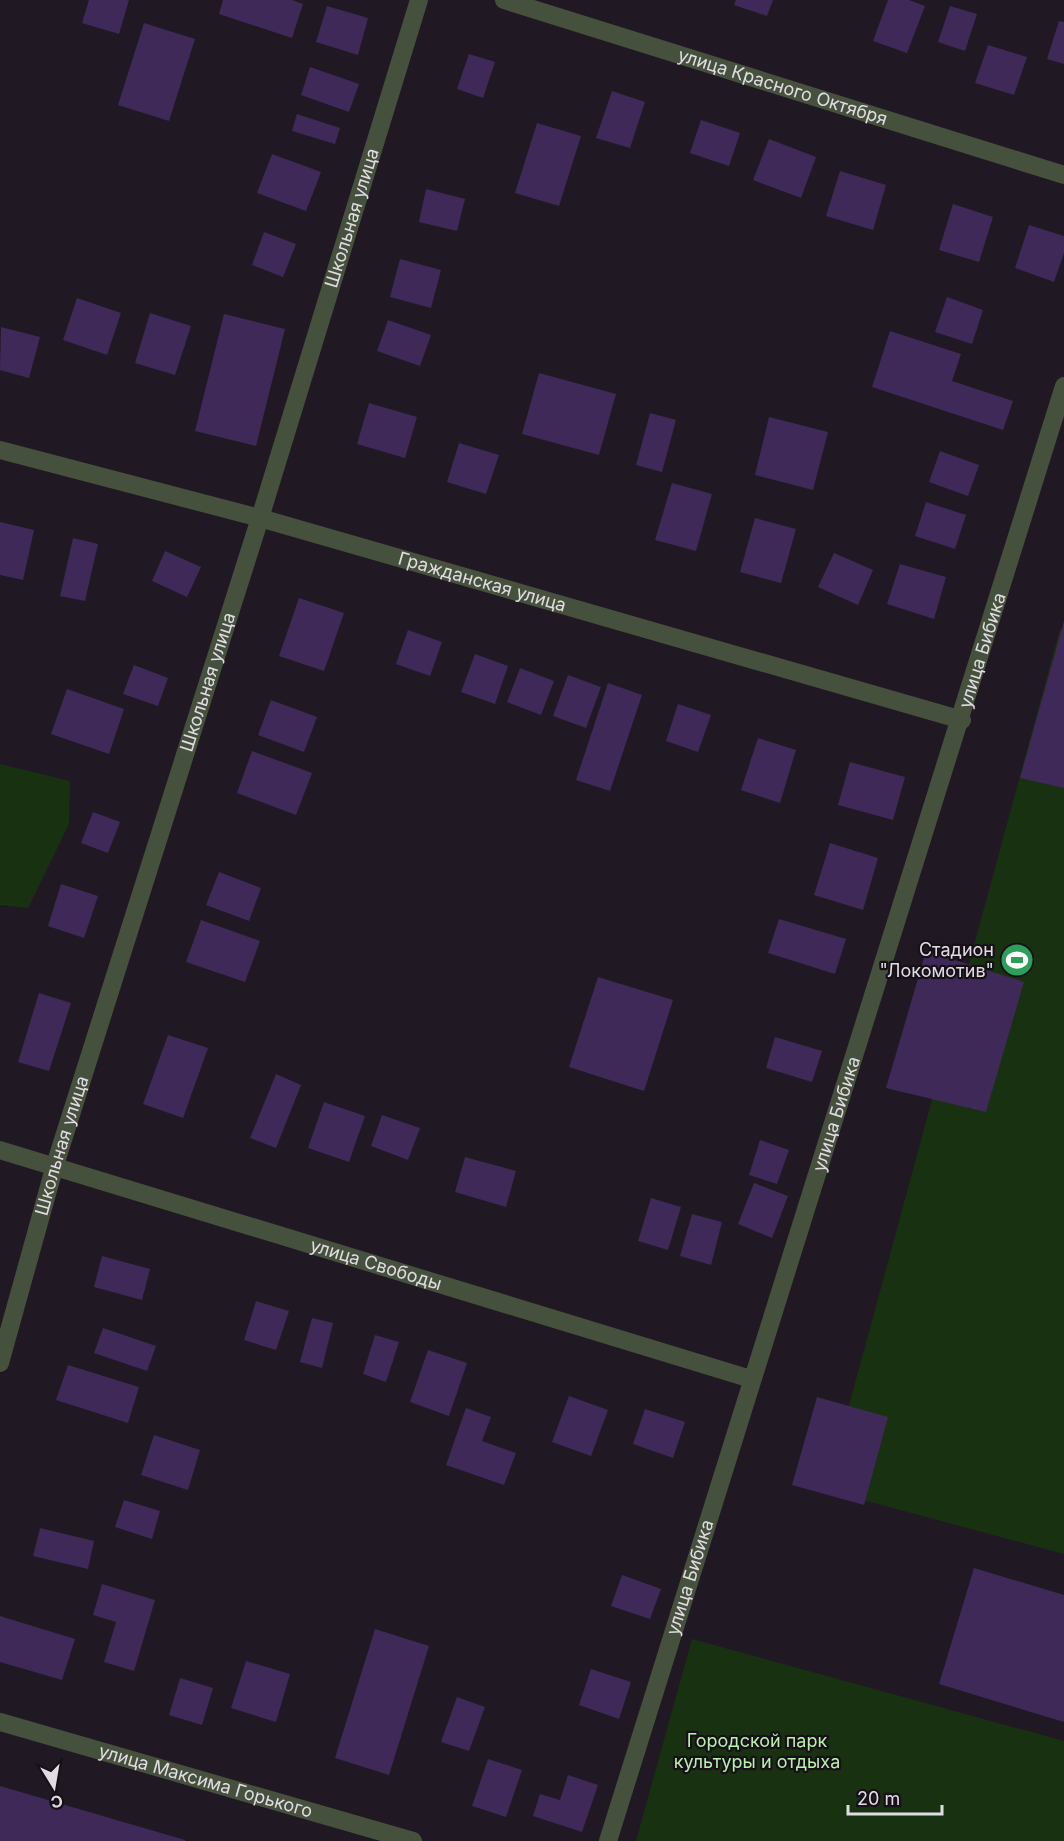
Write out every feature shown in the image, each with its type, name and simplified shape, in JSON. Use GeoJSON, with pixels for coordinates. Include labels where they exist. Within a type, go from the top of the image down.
{"type":"FeatureCollection","features":[{"type":"Feature","properties":{"kind":"street","name":"Школьная улица"},"geometry":{"type":"LineString","coordinates":[[0,1363],[56,1165],[260,519],[419,0]]}},
{"type":"Feature","properties":{"kind":"street","name":"улица Красного Октября"},"geometry":{"type":"LineString","coordinates":[[504,0],[1064,175]]}},
{"type":"Feature","properties":{"kind":"street","name":"улица Бибика"},"geometry":{"type":"LineString","coordinates":[[608,1841],[751,1379],[962,720],[1064,386]]}},
{"type":"Feature","properties":{"kind":"street","name":"Гражданская улица"},"geometry":{"type":"LineString","coordinates":[[0,450],[260,519],[962,720]]}},
{"type":"Feature","properties":{"kind":"street","name":"улица Свободы"},"geometry":{"type":"LineString","coordinates":[[0,1150],[56,1165],[751,1379]]}},
{"type":"Feature","properties":{"kind":"street","name":"улица Максима Горького"},"geometry":{"type":"LineString","coordinates":[[0,1722],[413,1841]]}},
{"type":"Feature","properties":{"kind":"green space","name":"Стадион \"Локомотив\""},"geometry":{"type":"Polygon","coordinates":[[[1060,629],[1064,630],[1064,1554],[826,1490],[1060,629]]]}},
{"type":"Feature","properties":{"kind":"green space"},"geometry":{"type":"Polygon","coordinates":[[[0,764],[70,781],[69,824],[28,908],[0,905],[0,764]]]}},
{"type":"Feature","properties":{"kind":"green space","name":"Городской парк культуры и отдыха"},"geometry":{"type":"Polygon","coordinates":[[[692,1639],[1064,1741],[1064,1841],[636,1841],[692,1639]]]}},
{"type":"Feature","properties":{"kind":"building"},"geometry":{"type":"Polygon","coordinates":[[[89,0],[129,0],[119,34],[82,23],[89,0]]]}},
{"type":"Feature","properties":{"kind":"building"},"geometry":{"type":"Polygon","coordinates":[[[223,0],[292,0],[303,4],[292,38],[219,14],[223,0]]]}},
{"type":"Feature","properties":{"kind":"building"},"geometry":{"type":"Polygon","coordinates":[[[736,0],[773,0],[767,16],[734,5],[736,0]]]}},
{"type":"Feature","properties":{"kind":"building"},"geometry":{"type":"Polygon","coordinates":[[[888,0],[909,0],[925,6],[907,53],[873,41],[888,0]]]}},
{"type":"Feature","properties":{"kind":"building"},"geometry":{"type":"Polygon","coordinates":[[[327,6],[368,18],[358,55],[316,42],[327,6]]]}},
{"type":"Feature","properties":{"kind":"building"},"geometry":{"type":"Polygon","coordinates":[[[950,6],[977,14],[965,51],[938,42],[950,6]]]}},
{"type":"Feature","properties":{"kind":"building"},"geometry":{"type":"Polygon","coordinates":[[[1059,21],[1064,22],[1064,64],[1047,59],[1059,21]]]}},
{"type":"Feature","properties":{"kind":"building"},"geometry":{"type":"Polygon","coordinates":[[[144,23],[195,39],[169,121],[118,105],[144,23]]]}},
{"type":"Feature","properties":{"kind":"building"},"geometry":{"type":"Polygon","coordinates":[[[988,45],[1027,57],[1014,95],[975,83],[988,45]]]}},
{"type":"Feature","properties":{"kind":"building"},"geometry":{"type":"Polygon","coordinates":[[[469,54],[495,62],[483,98],[457,89],[469,54]]]}},
{"type":"Feature","properties":{"kind":"building"},"geometry":{"type":"Polygon","coordinates":[[[310,67],[359,84],[349,112],[301,95],[310,67]]]}},
{"type":"Feature","properties":{"kind":"building"},"geometry":{"type":"Polygon","coordinates":[[[612,91],[645,102],[630,148],[596,138],[612,91]]]}},
{"type":"Feature","properties":{"kind":"building"},"geometry":{"type":"Polygon","coordinates":[[[297,114],[340,128],[335,144],[292,131],[297,114]]]}},
{"type":"Feature","properties":{"kind":"building"},"geometry":{"type":"Polygon","coordinates":[[[701,120],[740,133],[729,166],[690,153],[701,120]]]}},
{"type":"Feature","properties":{"kind":"building"},"geometry":{"type":"Polygon","coordinates":[[[537,123],[581,136],[559,206],[515,193],[537,123]]]}},
{"type":"Feature","properties":{"kind":"building"},"geometry":{"type":"Polygon","coordinates":[[[769,139],[816,157],[801,198],[753,180],[769,139]]]}},
{"type":"Feature","properties":{"kind":"building"},"geometry":{"type":"Polygon","coordinates":[[[272,154],[321,172],[306,211],[257,193],[272,154]]]}},
{"type":"Feature","properties":{"kind":"building"},"geometry":{"type":"Polygon","coordinates":[[[840,171],[886,185],[873,230],[826,216],[840,171]]]}},
{"type":"Feature","properties":{"kind":"building"},"geometry":{"type":"Polygon","coordinates":[[[426,189],[465,199],[457,231],[419,222],[426,189]]]}},
{"type":"Feature","properties":{"kind":"building"},"geometry":{"type":"Polygon","coordinates":[[[953,204],[993,217],[979,262],[939,250],[953,204]]]}},
{"type":"Feature","properties":{"kind":"building"},"geometry":{"type":"Polygon","coordinates":[[[1029,225],[1064,236],[1064,253],[1054,282],[1015,268],[1029,225]]]}},
{"type":"Feature","properties":{"kind":"building"},"geometry":{"type":"Polygon","coordinates":[[[264,232],[296,244],[283,277],[252,265],[264,232]]]}},
{"type":"Feature","properties":{"kind":"building"},"geometry":{"type":"Polygon","coordinates":[[[400,259],[441,270],[431,308],[390,297],[400,259]]]}},
{"type":"Feature","properties":{"kind":"building"},"geometry":{"type":"Polygon","coordinates":[[[947,297],[983,310],[972,344],[935,332],[947,297]]]}},
{"type":"Feature","properties":{"kind":"building"},"geometry":{"type":"Polygon","coordinates":[[[77,298],[121,313],[107,355],[63,340],[77,298]]]}},
{"type":"Feature","properties":{"kind":"building"},"geometry":{"type":"Polygon","coordinates":[[[150,313],[191,326],[175,375],[135,363],[150,313]]]}},
{"type":"Feature","properties":{"kind":"building"},"geometry":{"type":"Polygon","coordinates":[[[224,314],[285,329],[256,446],[195,431],[224,314]]]}},
{"type":"Feature","properties":{"kind":"building"},"geometry":{"type":"Polygon","coordinates":[[[388,320],[431,335],[420,366],[377,351],[388,320]]]}},
{"type":"Feature","properties":{"kind":"building"},"geometry":{"type":"Polygon","coordinates":[[[1,327],[40,337],[29,378],[0,370],[1,327]]]}},
{"type":"Feature","properties":{"kind":"building"},"geometry":{"type":"Polygon","coordinates":[[[890,331],[961,354],[952,381],[1013,401],[1003,430],[872,387],[890,331]]]}},
{"type":"Feature","properties":{"kind":"building"},"geometry":{"type":"Polygon","coordinates":[[[539,373],[616,394],[599,455],[522,434],[539,373]]]}},
{"type":"Feature","properties":{"kind":"building"},"geometry":{"type":"Polygon","coordinates":[[[369,403],[417,417],[405,458],[357,444],[369,403]]]}},
{"type":"Feature","properties":{"kind":"building"},"geometry":{"type":"Polygon","coordinates":[[[650,413],[676,420],[662,472],[636,465],[650,413]]]}},
{"type":"Feature","properties":{"kind":"building"},"geometry":{"type":"Polygon","coordinates":[[[769,417],[828,432],[813,490],[755,475],[769,417]]]}},
{"type":"Feature","properties":{"kind":"building"},"geometry":{"type":"Polygon","coordinates":[[[459,443],[499,455],[486,494],[447,482],[459,443]]]}},
{"type":"Feature","properties":{"kind":"building"},"geometry":{"type":"Polygon","coordinates":[[[940,451],[979,465],[968,496],[929,482],[940,451]]]}},
{"type":"Feature","properties":{"kind":"building"},"geometry":{"type":"Polygon","coordinates":[[[672,483],[712,494],[696,551],[655,540],[672,483]]]}},
{"type":"Feature","properties":{"kind":"building"},"geometry":{"type":"Polygon","coordinates":[[[926,502],[966,515],[955,549],[915,536],[926,502]]]}},
{"type":"Feature","properties":{"kind":"building"},"geometry":{"type":"Polygon","coordinates":[[[755,518],[796,529],[781,583],[740,572],[755,518]]]}},
{"type":"Feature","properties":{"kind":"building"},"geometry":{"type":"Polygon","coordinates":[[[0,522],[34,530],[23,580],[0,575],[0,522]]]}},
{"type":"Feature","properties":{"kind":"building"},"geometry":{"type":"Polygon","coordinates":[[[73,538],[98,544],[85,601],[60,596],[73,538]]]}},
{"type":"Feature","properties":{"kind":"building"},"geometry":{"type":"Polygon","coordinates":[[[165,551],[201,567],[187,597],[152,581],[165,551]]]}},
{"type":"Feature","properties":{"kind":"building"},"geometry":{"type":"Polygon","coordinates":[[[834,553],[873,570],[858,605],[818,587],[834,553]]]}},
{"type":"Feature","properties":{"kind":"building"},"geometry":{"type":"Polygon","coordinates":[[[900,564],[946,577],[934,619],[887,604],[900,564]]]}},
{"type":"Feature","properties":{"kind":"building"},"geometry":{"type":"Polygon","coordinates":[[[299,598],[344,613],[324,671],[279,656],[299,598]]]}},
{"type":"Feature","properties":{"kind":"building"},"geometry":{"type":"Polygon","coordinates":[[[1064,621],[1064,788],[1020,778],[1064,621]]]}},
{"type":"Feature","properties":{"kind":"building"},"geometry":{"type":"Polygon","coordinates":[[[408,630],[442,642],[430,676],[396,664],[408,630]]]}},
{"type":"Feature","properties":{"kind":"building"},"geometry":{"type":"Polygon","coordinates":[[[475,654],[508,666],[495,704],[461,692],[475,654]]]}},
{"type":"Feature","properties":{"kind":"building"},"geometry":{"type":"Polygon","coordinates":[[[134,665],[168,678],[158,706],[123,694],[134,665]]]}},
{"type":"Feature","properties":{"kind":"building"},"geometry":{"type":"Polygon","coordinates":[[[520,668],[554,681],[541,715],[507,702],[520,668]]]}},
{"type":"Feature","properties":{"kind":"building"},"geometry":{"type":"Polygon","coordinates":[[[568,675],[601,687],[586,728],[553,716],[568,675]]]}},
{"type":"Feature","properties":{"kind":"building"},"geometry":{"type":"Polygon","coordinates":[[[608,683],[642,695],[610,791],[576,780],[608,683]]]}},
{"type":"Feature","properties":{"kind":"building"},"geometry":{"type":"Polygon","coordinates":[[[67,689],[124,709],[109,754],[51,734],[67,689]]]}},
{"type":"Feature","properties":{"kind":"building"},"geometry":{"type":"Polygon","coordinates":[[[271,700],[317,717],[304,752],[258,735],[271,700]]]}},
{"type":"Feature","properties":{"kind":"building"},"geometry":{"type":"Polygon","coordinates":[[[678,704],[711,715],[698,752],[666,741],[678,704]]]}},
{"type":"Feature","properties":{"kind":"building"},"geometry":{"type":"Polygon","coordinates":[[[758,738],[796,750],[780,803],[741,790],[758,738]]]}},
{"type":"Feature","properties":{"kind":"building"},"geometry":{"type":"Polygon","coordinates":[[[252,751],[312,773],[296,815],[237,793],[252,751]]]}},
{"type":"Feature","properties":{"kind":"building"},"geometry":{"type":"Polygon","coordinates":[[[850,762],[905,777],[893,820],[838,805],[850,762]]]}},
{"type":"Feature","properties":{"kind":"building"},"geometry":{"type":"Polygon","coordinates":[[[93,812],[120,822],[108,853],[81,843],[93,812]]]}},
{"type":"Feature","properties":{"kind":"building"},"geometry":{"type":"Polygon","coordinates":[[[830,843],[878,858],[863,910],[814,895],[830,843]]]}},
{"type":"Feature","properties":{"kind":"building"},"geometry":{"type":"Polygon","coordinates":[[[219,872],[261,888],[249,921],[206,905],[219,872]]]}},
{"type":"Feature","properties":{"kind":"building"},"geometry":{"type":"Polygon","coordinates":[[[61,884],[98,896],[84,938],[48,926],[61,884]]]}},
{"type":"Feature","properties":{"kind":"building"},"geometry":{"type":"Polygon","coordinates":[[[779,919],[846,939],[835,974],[768,953],[779,919]]]}},
{"type":"Feature","properties":{"kind":"building"},"geometry":{"type":"Polygon","coordinates":[[[201,920],[260,941],[245,982],[186,962],[201,920]]]}},
{"type":"Feature","properties":{"kind":"building"},"geometry":{"type":"Polygon","coordinates":[[[926,951],[1024,982],[986,1112],[886,1088],[926,951]]]}},
{"type":"Feature","properties":{"kind":"building"},"geometry":{"type":"Polygon","coordinates":[[[598,977],[673,1000],[644,1091],[569,1067],[598,977]]]}},
{"type":"Feature","properties":{"kind":"building"},"geometry":{"type":"Polygon","coordinates":[[[39,993],[71,1003],[49,1071],[18,1062],[39,993]]]}},
{"type":"Feature","properties":{"kind":"building"},"geometry":{"type":"Polygon","coordinates":[[[168,1035],[208,1048],[183,1118],[143,1104],[168,1035]]]}},
{"type":"Feature","properties":{"kind":"building"},"geometry":{"type":"Polygon","coordinates":[[[775,1037],[822,1051],[812,1082],[766,1068],[775,1037]]]}},
{"type":"Feature","properties":{"kind":"building"},"geometry":{"type":"Polygon","coordinates":[[[276,1074],[301,1085],[276,1148],[250,1138],[276,1074]]]}},
{"type":"Feature","properties":{"kind":"building"},"geometry":{"type":"Polygon","coordinates":[[[324,1102],[365,1116],[349,1162],[308,1148],[324,1102]]]}},
{"type":"Feature","properties":{"kind":"building"},"geometry":{"type":"Polygon","coordinates":[[[382,1115],[420,1128],[408,1160],[371,1146],[382,1115]]]}},
{"type":"Feature","properties":{"kind":"building"},"geometry":{"type":"Polygon","coordinates":[[[760,1140],[789,1150],[777,1184],[749,1175],[760,1140]]]}},
{"type":"Feature","properties":{"kind":"building"},"geometry":{"type":"Polygon","coordinates":[[[465,1157],[516,1171],[506,1207],[455,1192],[465,1157]]]}},
{"type":"Feature","properties":{"kind":"building"},"geometry":{"type":"Polygon","coordinates":[[[754,1183],[788,1196],[772,1238],[738,1224],[754,1183]]]}},
{"type":"Feature","properties":{"kind":"building"},"geometry":{"type":"Polygon","coordinates":[[[651,1198],[681,1207],[668,1250],[638,1241],[651,1198]]]}},
{"type":"Feature","properties":{"kind":"building"},"geometry":{"type":"Polygon","coordinates":[[[692,1214],[722,1222],[711,1265],[680,1256],[692,1214]]]}},
{"type":"Feature","properties":{"kind":"building"},"geometry":{"type":"Polygon","coordinates":[[[102,1256],[150,1269],[142,1300],[94,1287],[102,1256]]]}},
{"type":"Feature","properties":{"kind":"building"},"geometry":{"type":"Polygon","coordinates":[[[256,1301],[289,1311],[276,1350],[244,1340],[256,1301]]]}},
{"type":"Feature","properties":{"kind":"building"},"geometry":{"type":"Polygon","coordinates":[[[312,1318],[333,1323],[322,1368],[300,1362],[312,1318]]]}},
{"type":"Feature","properties":{"kind":"building"},"geometry":{"type":"Polygon","coordinates":[[[103,1328],[156,1346],[147,1371],[94,1353],[103,1328]]]}},
{"type":"Feature","properties":{"kind":"building"},"geometry":{"type":"Polygon","coordinates":[[[375,1335],[399,1342],[386,1382],[363,1374],[375,1335]]]}},
{"type":"Feature","properties":{"kind":"building"},"geometry":{"type":"Polygon","coordinates":[[[428,1350],[467,1363],[449,1416],[410,1402],[428,1350]]]}},
{"type":"Feature","properties":{"kind":"building"},"geometry":{"type":"Polygon","coordinates":[[[68,1365],[139,1387],[128,1423],[56,1400],[68,1365]]]}},
{"type":"Feature","properties":{"kind":"building"},"geometry":{"type":"Polygon","coordinates":[[[569,1396],[608,1410],[591,1456],[552,1442],[569,1396]]]}},
{"type":"Feature","properties":{"kind":"building"},"geometry":{"type":"Polygon","coordinates":[[[817,1397],[888,1417],[864,1505],[792,1485],[817,1397]]]}},
{"type":"Feature","properties":{"kind":"building"},"geometry":{"type":"Polygon","coordinates":[[[466,1408],[491,1417],[482,1441],[516,1453],[504,1485],[446,1465],[466,1408]]]}},
{"type":"Feature","properties":{"kind":"building"},"geometry":{"type":"Polygon","coordinates":[[[645,1409],[685,1422],[673,1458],[633,1444],[645,1409]]]}},
{"type":"Feature","properties":{"kind":"building"},"geometry":{"type":"Polygon","coordinates":[[[154,1435],[200,1450],[188,1490],[141,1475],[154,1435]]]}},
{"type":"Feature","properties":{"kind":"building"},"geometry":{"type":"Polygon","coordinates":[[[124,1500],[160,1511],[152,1539],[115,1527],[124,1500]]]}},
{"type":"Feature","properties":{"kind":"building"},"geometry":{"type":"Polygon","coordinates":[[[40,1528],[94,1541],[88,1569],[33,1556],[40,1528]]]}},
{"type":"Feature","properties":{"kind":"building"},"geometry":{"type":"Polygon","coordinates":[[[974,1568],[1064,1595],[1064,1722],[939,1684],[974,1568]]]}},
{"type":"Feature","properties":{"kind":"building"},"geometry":{"type":"Polygon","coordinates":[[[622,1575],[661,1589],[650,1619],[611,1606],[622,1575]]]}},
{"type":"Feature","properties":{"kind":"building"},"geometry":{"type":"Polygon","coordinates":[[[102,1584],[155,1600],[134,1671],[104,1662],[116,1622],[93,1615],[102,1584]]]}},
{"type":"Feature","properties":{"kind":"building"},"geometry":{"type":"Polygon","coordinates":[[[0,1616],[75,1639],[62,1680],[0,1662],[0,1616]]]}},
{"type":"Feature","properties":{"kind":"building"},"geometry":{"type":"Polygon","coordinates":[[[375,1629],[429,1646],[389,1775],[335,1758],[375,1629]]]}},
{"type":"Feature","properties":{"kind":"building"},"geometry":{"type":"Polygon","coordinates":[[[246,1661],[290,1674],[276,1722],[231,1708],[246,1661]]]}},
{"type":"Feature","properties":{"kind":"building"},"geometry":{"type":"Polygon","coordinates":[[[591,1669],[631,1682],[619,1719],[579,1705],[591,1669]]]}},
{"type":"Feature","properties":{"kind":"building"},"geometry":{"type":"Polygon","coordinates":[[[180,1678],[213,1688],[202,1725],[169,1715],[180,1678]]]}},
{"type":"Feature","properties":{"kind":"building"},"geometry":{"type":"Polygon","coordinates":[[[457,1697],[485,1707],[469,1751],[441,1742],[457,1697]]]}},
{"type":"Feature","properties":{"kind":"building"},"geometry":{"type":"Polygon","coordinates":[[[488,1759],[522,1770],[506,1817],[472,1806],[488,1759]]]}},
{"type":"Feature","properties":{"kind":"building"},"geometry":{"type":"Polygon","coordinates":[[[568,1775],[598,1785],[582,1832],[533,1816],[540,1794],[560,1800],[568,1775]]]}},
{"type":"Feature","properties":{"kind":"building"},"geometry":{"type":"Polygon","coordinates":[[[0,1786],[185,1840],[185,1841],[0,1841],[0,1786]]]}},
{"type":"Feature","properties":{"kind":"place","name":"Стадион \"Локомотив\""},"geometry":{"type":"Point","coordinates":[1017,960]}}]}
